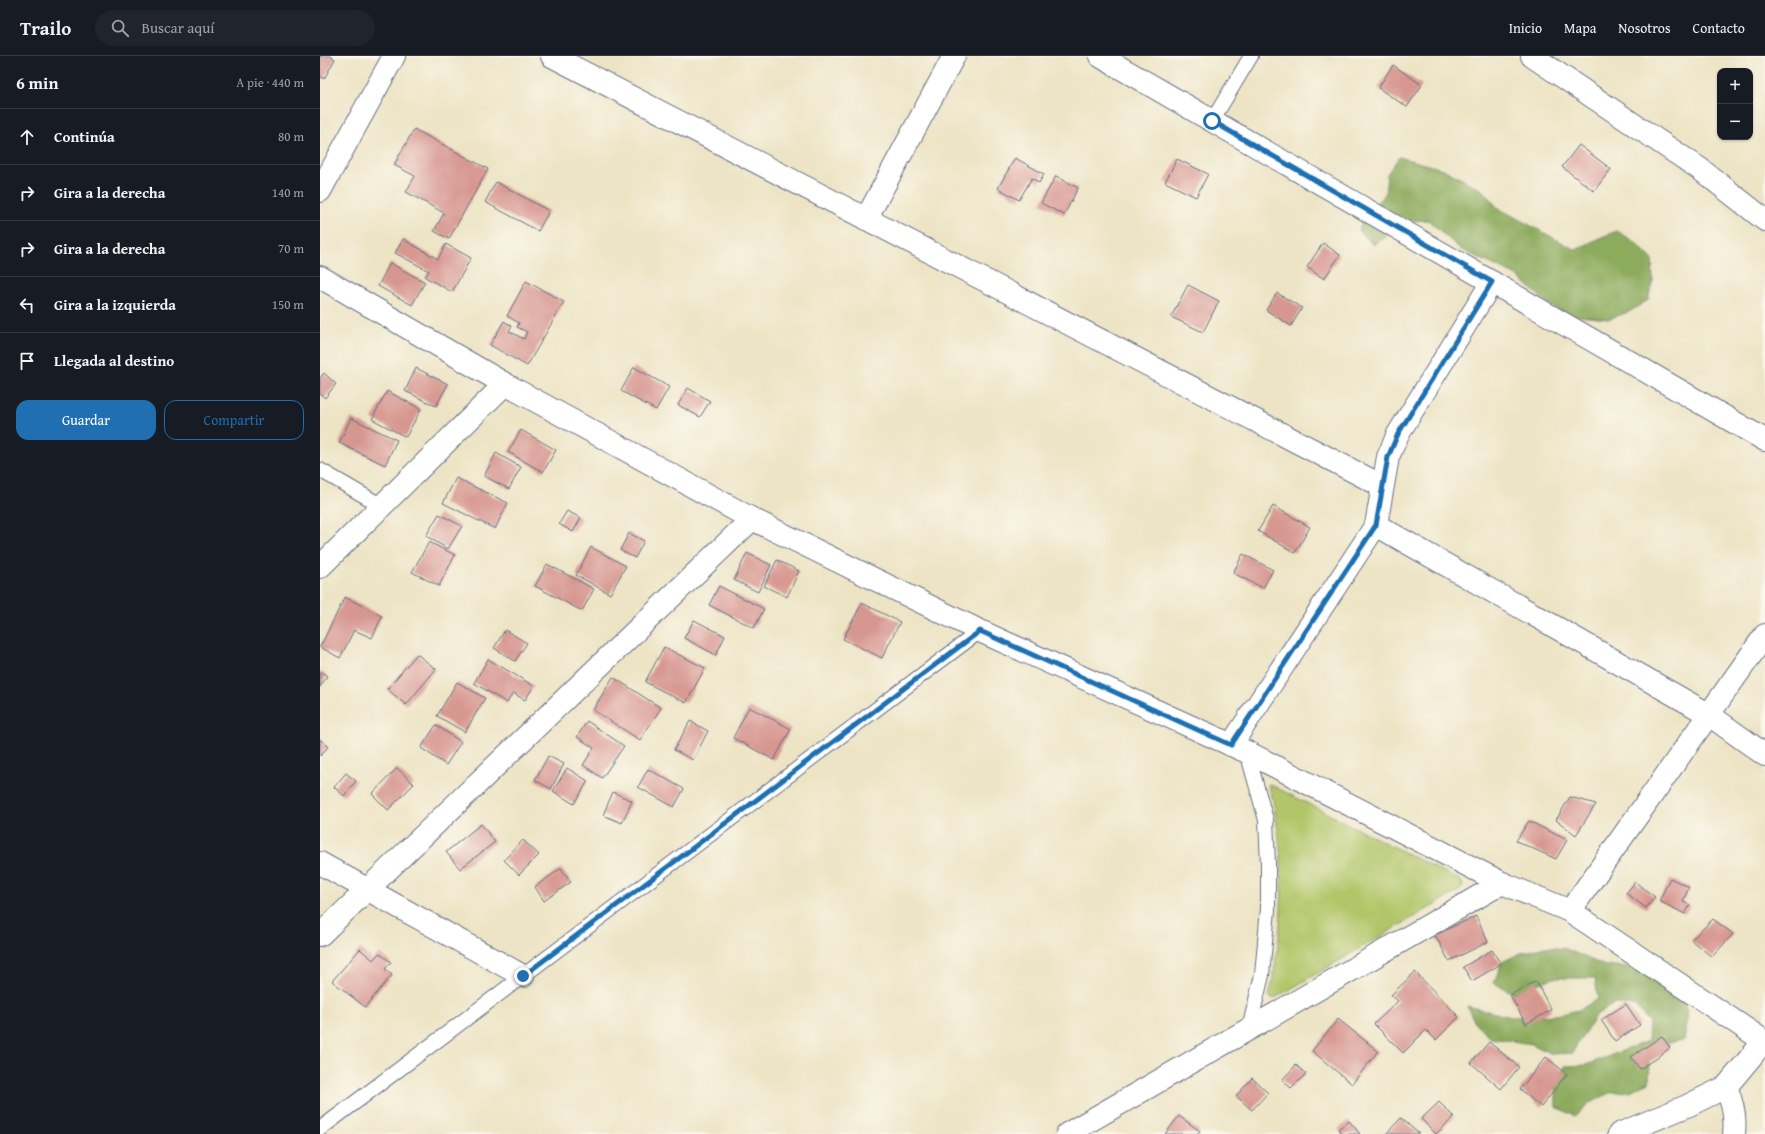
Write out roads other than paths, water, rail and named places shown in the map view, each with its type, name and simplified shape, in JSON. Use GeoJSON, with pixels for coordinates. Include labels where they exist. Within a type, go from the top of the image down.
{"type":"FeatureCollection","features":[{"type":"Feature","properties":{"kind":"street"},"geometry":{"type":"LineString","coordinates":[[320,191],[394,56]]}},
{"type":"Feature","properties":{"kind":"street"},"geometry":{"type":"LineString","coordinates":[[552,56],[1382,486]]}},
{"type":"Feature","properties":{"kind":"street"},"geometry":{"type":"LineString","coordinates":[[866,219],[954,56]]}},
{"type":"Feature","properties":{"kind":"street"},"geometry":{"type":"LineString","coordinates":[[1100,56],[1765,440]]}},
{"type":"Feature","properties":{"kind":"street"},"geometry":{"type":"LineString","coordinates":[[1532,56],[1700,169],[1765,220]]}},
{"type":"Feature","properties":{"kind":"street"},"geometry":{"type":"LineString","coordinates":[[320,277],[505,384],[752,519],[980,631],[1239,748],[1502,883],[1570,911],[1764,1041],[1726,1087],[1687,1106],[1619,1134]]}},
{"type":"Feature","properties":{"kind":"street"},"geometry":{"type":"LineString","coordinates":[[1239,748],[1376,525],[1388,457],[1398,434],[1492,282]]}},
{"type":"Feature","properties":{"kind":"street"},"geometry":{"type":"LineString","coordinates":[[320,567],[505,384]]}},
{"type":"Feature","properties":{"kind":"street"},"geometry":{"type":"LineString","coordinates":[[320,935],[752,519]]}},
{"type":"Feature","properties":{"kind":"street"},"geometry":{"type":"LineString","coordinates":[[1376,525],[1708,714],[1765,754]]}},
{"type":"Feature","properties":{"kind":"street"},"geometry":{"type":"LineString","coordinates":[[1570,911],[1765,635]]}},
{"type":"Feature","properties":{"kind":"street"},"geometry":{"type":"LineString","coordinates":[[320,862],[523,976]]}},
{"type":"Feature","properties":{"kind":"street"},"geometry":{"type":"LineString","coordinates":[[1067,1134],[1502,883]]}},
{"type":"Feature","properties":{"kind":"street"},"geometry":{"type":"LineString","coordinates":[[1726,1087],[1732,1101],[1735,1121],[1734,1134]]}},
{"type":"Feature","properties":{"kind":"lane"},"geometry":{"type":"LineString","coordinates":[[1212,121],[1251,56]]}},
{"type":"Feature","properties":{"kind":"lane"},"geometry":{"type":"LineString","coordinates":[[320,470],[382,506]]}},
{"type":"Feature","properties":{"kind":"lane"},"geometry":{"type":"LineString","coordinates":[[320,1129],[980,631]]}},
{"type":"Feature","properties":{"kind":"lane"},"geometry":{"type":"LineString","coordinates":[[1239,748],[1266,820],[1268,864],[1268,909],[1262,975],[1249,1029]]}}]}
